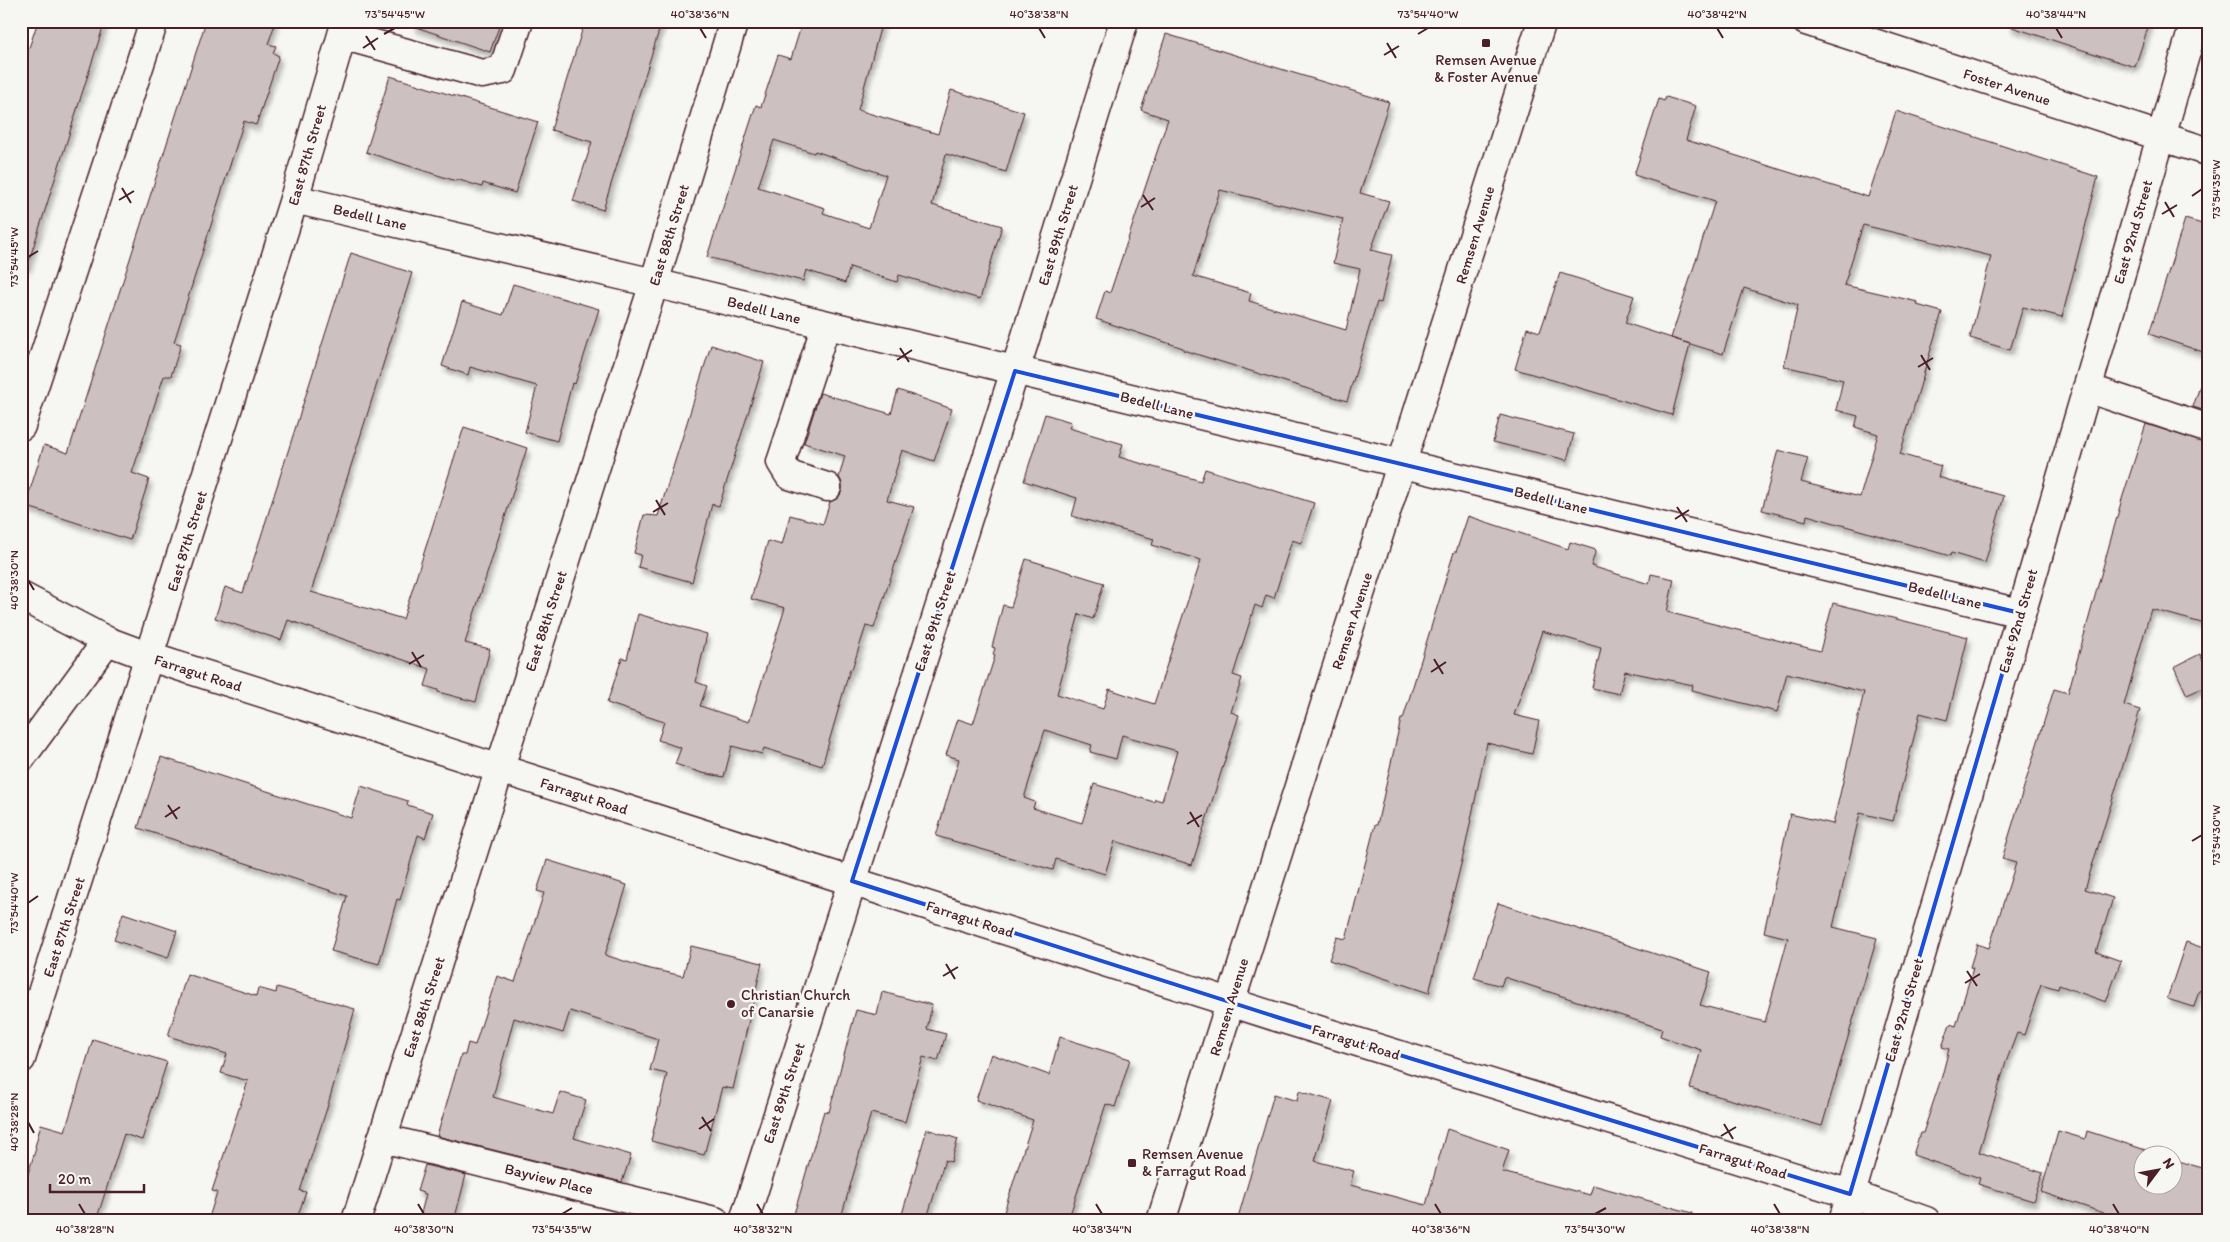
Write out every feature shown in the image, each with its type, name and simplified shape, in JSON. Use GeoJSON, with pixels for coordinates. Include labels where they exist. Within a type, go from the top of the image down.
{"type":"FeatureCollection","features":[{"type":"Feature","properties":{"kind":"street"},"geometry":{"type":"LineString","coordinates":[[21,426],[154,21]]}},
{"type":"Feature","properties":{"kind":"street"},"geometry":{"type":"LineString","coordinates":[[343,28],[482,74],[503,70],[518,21]]}},
{"type":"Feature","properties":{"kind":"street","name":"East 88th Street"},"geometry":{"type":"LineString","coordinates":[[356,1221],[654,283],[734,21]]}},
{"type":"Feature","properties":{"kind":"street","name":"East 89th Street"},"geometry":{"type":"LineString","coordinates":[[744,1221],[1015,371],[1124,21]]}},
{"type":"Feature","properties":{"kind":"street","name":"Remsen Avenue"},"geometry":{"type":"LineString","coordinates":[[1161,1221],[1542,21]]}},
{"type":"Feature","properties":{"kind":"street","name":"Foster Avenue"},"geometry":{"type":"LineString","coordinates":[[1806,21],[2209,152]]}},
{"type":"Feature","properties":{"kind":"street","name":"East 92nd Street"},"geometry":{"type":"LineString","coordinates":[[1843,1221],[2195,21]]}},
{"type":"Feature","properties":{"kind":"street","name":"East 87th Street"},"geometry":{"type":"LineString","coordinates":[[21,1059],[294,199],[343,28]]}},
{"type":"Feature","properties":{"kind":"street","name":"Bedell Lane"},"geometry":{"type":"LineString","coordinates":[[294,199],[654,283],[2020,613]]}},
{"type":"Feature","properties":{"kind":"street"},"geometry":{"type":"LineString","coordinates":[[826,325],[781,462],[789,475],[827,487]]}},
{"type":"Feature","properties":{"kind":"street"},"geometry":{"type":"LineString","coordinates":[[2087,388],[2209,429]]}},
{"type":"Feature","properties":{"kind":"street","name":"Farragut Road"},"geometry":{"type":"LineString","coordinates":[[21,596],[107,641],[150,657],[1230,1002],[1850,1194],[1926,1221]]}},
{"type":"Feature","properties":{"kind":"street"},"geometry":{"type":"LineString","coordinates":[[21,758],[107,641]]}},
{"type":"Feature","properties":{"kind":"street","name":"Bayview Place"},"geometry":{"type":"LineString","coordinates":[[382,1138],[715,1221]]}},
{"type":"Feature","properties":{"kind":"highlighted area"},"geometry":{"type":"Polygon","coordinates":[[[1015,371],[2020,613],[1850,1194],[1283,1019],[852,881],[1015,371]]]}},
{"type":"Feature","properties":{"kind":"building"},"geometry":{"type":"Polygon","coordinates":[[[38,21],[105,21],[27,267],[21,266],[21,72],[38,21]]]}},
{"type":"Feature","properties":{"kind":"building"},"geometry":{"type":"Polygon","coordinates":[[[206,21],[276,21],[268,44],[276,46],[273,53],[279,56],[256,125],[244,121],[174,342],[181,344],[171,376],[164,376],[132,473],[149,479],[130,540],[25,506],[44,445],[68,453],[206,21]]]}},
{"type":"Feature","properties":{"kind":"building"},"geometry":{"type":"Polygon","coordinates":[[[414,21],[501,21],[490,52],[413,26],[414,21]]]}},
{"type":"Feature","properties":{"kind":"building"},"geometry":{"type":"Polygon","coordinates":[[[585,21],[662,21],[603,210],[573,201],[592,142],[551,130],[585,21]]]}},
{"type":"Feature","properties":{"kind":"building"},"geometry":{"type":"Polygon","coordinates":[[[823,21],[882,21],[858,110],[938,134],[951,90],[1024,112],[1006,172],[946,154],[932,205],[1002,226],[980,299],[899,275],[897,282],[850,267],[845,283],[806,270],[803,281],[707,257],[756,105],[761,107],[778,55],[791,59],[802,23],[822,29],[823,21]],[[774,140],[758,187],[825,208],[823,213],[869,228],[886,175],[815,151],[814,153],[774,140]]]}},
{"type":"Feature","properties":{"kind":"building"},"geometry":{"type":"Polygon","coordinates":[[[2010,21],[2150,21],[2135,67],[2009,26],[2010,21]]]}},
{"type":"Feature","properties":{"kind":"building"},"geometry":{"type":"Polygon","coordinates":[[[1166,34],[1389,102],[1360,193],[1389,201],[1371,250],[1392,255],[1381,303],[1377,302],[1347,401],[1183,350],[1183,348],[1096,319],[1105,291],[1110,293],[1168,119],[1141,110],[1166,34]],[[1220,190],[1193,276],[1251,293],[1249,301],[1346,330],[1360,269],[1333,263],[1343,219],[1220,190]]]}},
{"type":"Feature","properties":{"kind":"building"},"geometry":{"type":"Polygon","coordinates":[[[390,76],[538,122],[515,193],[483,183],[482,187],[456,179],[456,181],[366,152],[390,76]]]}},
{"type":"Feature","properties":{"kind":"building"},"geometry":{"type":"Polygon","coordinates":[[[1666,97],[1696,106],[1686,140],[1868,197],[1896,111],[2098,177],[2062,317],[2023,307],[2010,350],[1970,338],[1991,256],[1863,225],[1844,285],[1918,302],[1917,305],[1942,312],[1900,454],[1941,466],[1938,477],[2004,496],[1985,563],[1951,553],[1950,556],[1807,515],[1806,521],[1762,510],[1778,450],[1808,458],[1801,482],[1860,497],[1878,434],[1855,427],[1858,416],[1836,410],[1843,380],[1784,366],[1798,305],[1744,288],[1723,354],[1671,338],[1715,201],[1634,175],[1659,99],[1664,101],[1666,97]]]}},
{"type":"Feature","properties":{"kind":"building"},"geometry":{"type":"Polygon","coordinates":[[[2185,219],[2209,226],[2209,354],[2149,334],[2185,219]]]}},
{"type":"Feature","properties":{"kind":"building"},"geometry":{"type":"Polygon","coordinates":[[[351,253],[412,273],[311,592],[403,619],[464,427],[527,448],[465,643],[490,649],[476,702],[438,692],[438,690],[425,686],[430,669],[288,620],[281,640],[215,618],[225,587],[243,593],[351,253]]]}},
{"type":"Feature","properties":{"kind":"building"},"geometry":{"type":"Polygon","coordinates":[[[1560,273],[1634,296],[1625,323],[1690,344],[1672,415],[1515,369],[1527,328],[1540,332],[1560,273]]]}},
{"type":"Feature","properties":{"kind":"building"},"geometry":{"type":"Polygon","coordinates":[[[513,284],[599,309],[575,384],[572,383],[557,441],[525,432],[537,386],[470,367],[468,375],[442,366],[462,302],[503,315],[513,284]]]}},
{"type":"Feature","properties":{"kind":"building"},"geometry":{"type":"Polygon","coordinates":[[[711,345],[764,362],[719,506],[712,504],[692,582],[638,567],[641,555],[634,553],[644,515],[658,516],[711,345]]]}},
{"type":"Feature","properties":{"kind":"building"},"geometry":{"type":"Polygon","coordinates":[[[2203,377],[2209,378],[2209,412],[2193,407],[2203,377]]]}},
{"type":"Feature","properties":{"kind":"building"},"geometry":{"type":"Polygon","coordinates":[[[898,390],[952,409],[934,461],[902,450],[887,500],[914,507],[874,628],[866,626],[852,669],[850,669],[822,766],[764,748],[762,754],[732,746],[724,777],[702,773],[675,764],[681,748],[658,740],[664,722],[607,703],[622,658],[627,659],[638,614],[707,634],[696,682],[707,686],[700,706],[749,722],[785,608],[751,599],[768,541],[782,545],[790,515],[823,524],[830,502],[838,498],[842,491],[842,483],[839,477],[845,456],[804,443],[820,393],[891,414],[898,390]]]}},
{"type":"Feature","properties":{"kind":"building"},"geometry":{"type":"Polygon","coordinates":[[[1045,414],[1071,422],[1069,428],[1123,444],[1119,457],[1201,481],[1205,469],[1314,503],[1301,543],[1292,540],[1274,598],[1266,595],[1262,608],[1255,605],[1233,675],[1242,678],[1231,712],[1239,715],[1192,865],[1115,841],[1105,874],[1056,859],[1053,870],[936,836],[959,759],[946,755],[958,719],[973,724],[995,656],[993,655],[995,648],[992,647],[1003,605],[1011,607],[1026,559],[1104,583],[1093,619],[1079,614],[1057,694],[1103,709],[1109,689],[1154,704],[1201,560],[1152,545],[1154,539],[1072,516],[1077,498],[1024,481],[1045,414]],[[1045,730],[1024,798],[1035,802],[1033,808],[1082,823],[1094,784],[1154,802],[1155,799],[1162,801],[1177,751],[1122,735],[1116,759],[1090,752],[1092,745],[1045,730]]]}},
{"type":"Feature","properties":{"kind":"building"},"geometry":{"type":"Polygon","coordinates":[[[1500,415],[1574,434],[1567,460],[1493,442],[1500,415]]]}},
{"type":"Feature","properties":{"kind":"building"},"geometry":{"type":"Polygon","coordinates":[[[2146,424],[2209,444],[2209,625],[2151,609],[2124,705],[2140,710],[2085,889],[2113,898],[2096,952],[2121,961],[2106,1002],[2059,985],[2058,989],[2041,984],[2024,1035],[2017,1033],[2006,1062],[1979,1152],[2043,1173],[2033,1201],[1978,1184],[1980,1178],[1913,1155],[1920,1133],[1923,1133],[1942,1076],[1949,1049],[1942,1047],[1950,1024],[1956,1026],[1973,968],[1970,967],[1977,944],[1989,948],[2016,863],[2002,859],[2054,689],[2068,693],[2122,499],[2146,424]]]}},
{"type":"Feature","properties":{"kind":"building"},"geometry":{"type":"Polygon","coordinates":[[[1468,516],[1568,549],[1570,542],[1596,550],[1591,566],[1649,584],[1651,574],[1674,579],[1667,612],[1820,651],[1833,603],[1968,637],[1947,720],[1920,713],[1893,821],[1860,813],[1833,927],[1877,938],[1822,1126],[1690,1088],[1701,1050],[1660,1036],[1662,1029],[1504,977],[1501,986],[1474,978],[1498,903],[1711,972],[1700,1005],[1765,1022],[1788,938],[1764,932],[1790,814],[1833,824],[1864,692],[1787,673],[1777,712],[1692,690],[1693,685],[1625,671],[1619,694],[1592,688],[1601,648],[1542,631],[1514,715],[1539,721],[1532,754],[1487,743],[1465,848],[1429,993],[1329,960],[1337,937],[1346,939],[1375,825],[1377,825],[1401,719],[1403,719],[1454,552],[1456,552],[1468,516]]]}},
{"type":"Feature","properties":{"kind":"building"},"geometry":{"type":"Polygon","coordinates":[[[2200,654],[2209,673],[2209,685],[2187,695],[2174,667],[2200,654]]]}},
{"type":"Feature","properties":{"kind":"building"},"geometry":{"type":"Polygon","coordinates":[[[161,757],[351,818],[361,786],[408,801],[407,805],[433,813],[425,838],[418,835],[400,900],[397,899],[379,964],[331,951],[347,896],[138,828],[161,757]]]}},
{"type":"Feature","properties":{"kind":"building"},"geometry":{"type":"Polygon","coordinates":[[[547,860],[627,885],[605,955],[646,968],[683,976],[691,946],[762,963],[733,1089],[722,1087],[704,1155],[651,1141],[667,1074],[650,1070],[658,1039],[570,1011],[563,1033],[514,1018],[493,1097],[553,1114],[560,1092],[586,1100],[574,1138],[631,1155],[622,1182],[437,1136],[461,1055],[465,1055],[468,1043],[475,1045],[497,976],[515,982],[544,893],[537,891],[547,860]]]}},
{"type":"Feature","properties":{"kind":"building"},"geometry":{"type":"Polygon","coordinates":[[[123,913],[177,931],[168,958],[114,940],[123,913]]]}},
{"type":"Feature","properties":{"kind":"building"},"geometry":{"type":"Polygon","coordinates":[[[2186,942],[2209,950],[2209,975],[2203,992],[2199,990],[2194,1007],[2167,999],[2186,942]]]}},
{"type":"Feature","properties":{"kind":"building"},"geometry":{"type":"Polygon","coordinates":[[[187,974],[256,996],[258,988],[276,993],[277,987],[355,1009],[327,1108],[300,1191],[306,1192],[296,1221],[208,1221],[217,1192],[212,1191],[248,1081],[221,1073],[227,1054],[168,1036],[187,974]]]}},
{"type":"Feature","properties":{"kind":"building"},"geometry":{"type":"Polygon","coordinates":[[[882,992],[932,1005],[927,1029],[946,1034],[938,1061],[923,1057],[905,1122],[871,1113],[840,1221],[792,1221],[824,1111],[829,1112],[856,1010],[877,1015],[882,992]]]}},
{"type":"Feature","properties":{"kind":"building"},"geometry":{"type":"Polygon","coordinates":[[[1060,1037],[1130,1059],[1115,1107],[1106,1104],[1068,1221],[1032,1221],[1004,1212],[1033,1120],[976,1100],[991,1054],[1049,1075],[1060,1037]]]}},
{"type":"Feature","properties":{"kind":"building"},"geometry":{"type":"Polygon","coordinates":[[[93,1039],[167,1062],[142,1140],[124,1134],[96,1221],[21,1221],[21,1197],[36,1148],[41,1124],[65,1131],[93,1039]]]}},
{"type":"Feature","properties":{"kind":"building"},"geometry":{"type":"Polygon","coordinates":[[[1299,1091],[1333,1101],[1315,1161],[1354,1171],[1350,1185],[1426,1205],[1447,1129],[1509,1150],[1502,1172],[1590,1195],[1593,1185],[1692,1213],[1691,1221],[1237,1221],[1274,1094],[1297,1101],[1299,1091]]]}},
{"type":"Feature","properties":{"kind":"building"},"geometry":{"type":"Polygon","coordinates":[[[927,1129],[958,1139],[951,1162],[945,1160],[926,1221],[900,1221],[927,1129]]]}},
{"type":"Feature","properties":{"kind":"building"},"geometry":{"type":"Polygon","coordinates":[[[2058,1131],[2085,1139],[2087,1131],[2132,1146],[2132,1194],[2182,1194],[2182,1162],[2209,1170],[2209,1221],[2128,1221],[2041,1192],[2058,1131]]]}},
{"type":"Feature","properties":{"kind":"building"},"geometry":{"type":"Polygon","coordinates":[[[425,1165],[466,1175],[454,1221],[419,1221],[426,1194],[417,1191],[425,1165]]]}},
{"type":"Feature","properties":{"kind":"place","name":"Remsen Avenue & Foster Avenue"},"geometry":{"type":"Point","coordinates":[1486,43]}},
{"type":"Feature","properties":{"kind":"place","name":"Christian Church of Canarsie"},"geometry":{"type":"Point","coordinates":[731,1004]}},
{"type":"Feature","properties":{"kind":"place","name":"Remsen Avenue & Farragut Road"},"geometry":{"type":"Point","coordinates":[1132,1163]}}]}
